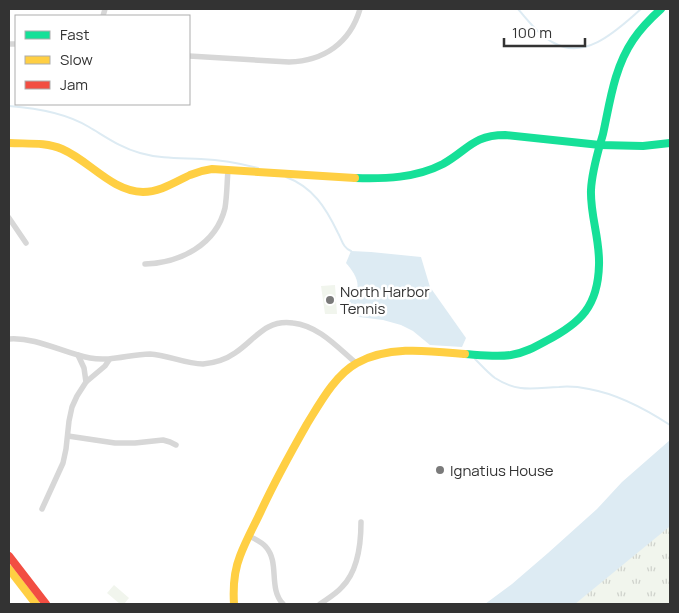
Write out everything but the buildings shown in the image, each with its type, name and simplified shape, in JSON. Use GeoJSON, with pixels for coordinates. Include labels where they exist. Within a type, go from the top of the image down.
{"type":"FeatureCollection","features":[{"type":"Feature","properties":{"kind":"street"},"geometry":{"type":"LineString","coordinates":[[190,56],[289,62],[312,59],[324,54],[345,38],[353,27],[360,9]]}},
{"type":"Feature","properties":{"kind":"street"},"geometry":{"type":"LineString","coordinates":[[234,604],[236,568],[273,485],[328,391],[356,364],[377,355],[400,352],[511,355],[530,349],[564,331],[577,322],[585,312],[596,290],[599,273],[599,252],[592,219],[593,172],[617,73],[623,57],[640,29],[661,9]]}},
{"type":"Feature","properties":{"kind":"street"},"geometry":{"type":"LineString","coordinates":[[9,143],[61,148],[124,188],[138,192],[164,188],[198,172],[212,169],[377,179],[411,175],[431,169],[453,158],[476,141],[493,135],[600,145],[643,146],[670,143]]}},
{"type":"Feature","properties":{"kind":"street"},"geometry":{"type":"LineString","coordinates":[[145,264],[168,262],[184,257],[211,236],[219,224],[224,210],[228,170]]}},
{"type":"Feature","properties":{"kind":"street"},"geometry":{"type":"LineString","coordinates":[[9,218],[26,243]]}},
{"type":"Feature","properties":{"kind":"street"},"geometry":{"type":"LineString","coordinates":[[9,339],[39,342],[90,358],[109,360],[150,354],[194,363],[214,362],[235,354],[266,328],[291,322],[304,324],[317,330],[356,364]]}},
{"type":"Feature","properties":{"kind":"street"},"geometry":{"type":"LineString","coordinates":[[78,355],[84,368],[86,382]]}},
{"type":"Feature","properties":{"kind":"street"},"geometry":{"type":"LineString","coordinates":[[42,509],[63,463],[72,407],[86,382],[109,360]]}},
{"type":"Feature","properties":{"kind":"street"},"geometry":{"type":"LineString","coordinates":[[68,436],[115,443],[163,440],[176,445]]}},
{"type":"Feature","properties":{"kind":"street"},"geometry":{"type":"LineString","coordinates":[[320,604],[341,589],[352,572],[361,541],[360,522]]}},
{"type":"Feature","properties":{"kind":"street"},"geometry":{"type":"LineString","coordinates":[[249,536],[263,544],[270,552],[275,592],[278,600],[283,604]]}},
{"type":"Feature","properties":{"kind":"street"},"geometry":{"type":"LineString","coordinates":[[9,556],[46,604]]}},
{"type":"Feature","properties":{"kind":"street"},"geometry":{"type":"LineString","coordinates":[[9,569],[36,604]]}},
{"type":"Feature","properties":{"kind":"green space","name":"North Harbor Tennis"},"geometry":{"type":"Polygon","coordinates":[[[335,285],[337,314],[325,314],[321,286],[335,285]]]}},
{"type":"Feature","properties":{"kind":"green space"},"geometry":{"type":"Polygon","coordinates":[[[670,520],[670,604],[556,604],[670,520]]]}},
{"type":"Feature","properties":{"kind":"green space"},"geometry":{"type":"Polygon","coordinates":[[[114,585],[129,598],[124,604],[120,604],[107,593],[114,585]]]}},
{"type":"Feature","properties":{"kind":"shaded area"},"geometry":{"type":"Polygon","coordinates":[[[351,251],[421,257],[430,287],[466,338],[462,347],[430,345],[413,331],[401,325],[383,320],[359,317],[345,308],[357,291],[358,286],[354,274],[346,263],[351,251]]]}},
{"type":"Feature","properties":{"kind":"shaded area"},"geometry":{"type":"Polygon","coordinates":[[[670,440],[669,527],[575,604],[485,604],[548,553],[597,509],[622,482],[670,440]]]}},
{"type":"Feature","properties":{"kind":"waterway"},"geometry":{"type":"LineString","coordinates":[[518,9],[534,28],[549,40],[566,47],[578,48],[602,40],[641,9]]}},
{"type":"Feature","properties":{"kind":"waterway"},"geometry":{"type":"LineString","coordinates":[[9,106],[30,108],[71,118],[120,145],[148,155],[222,161],[258,168]]}},
{"type":"Feature","properties":{"kind":"waterway"},"geometry":{"type":"LineString","coordinates":[[286,177],[304,186],[318,199],[329,215],[344,246],[351,251]]}},
{"type":"Feature","properties":{"kind":"waterway"},"geometry":{"type":"LineString","coordinates":[[475,359],[487,372],[511,386],[534,389],[574,387],[600,391],[631,403],[670,425]]}},
{"type":"Feature","properties":{"kind":"traffic: fast"},"geometry":{"type":"LineString","coordinates":[[465,354],[505,356],[529,350],[569,327],[578,320],[591,302],[598,279],[599,265],[591,199],[594,168],[621,62],[639,31],[661,9]]}},
{"type":"Feature","properties":{"kind":"traffic: fast"},"geometry":{"type":"LineString","coordinates":[[355,178],[389,178],[433,169],[452,159],[478,140],[494,136],[505,135],[600,145],[643,146],[670,143]]}},
{"type":"Feature","properties":{"kind":"traffic: slow"},"geometry":{"type":"LineString","coordinates":[[9,143],[43,144],[62,149],[121,187],[143,192],[149,192],[193,174],[212,169],[355,178]]}},
{"type":"Feature","properties":{"kind":"traffic: slow"},"geometry":{"type":"LineString","coordinates":[[234,604],[236,568],[247,539],[277,478],[307,424],[335,382],[357,363],[369,357],[396,351],[465,354]]}},
{"type":"Feature","properties":{"kind":"traffic: slow"},"geometry":{"type":"LineString","coordinates":[[9,569],[36,604]]}},
{"type":"Feature","properties":{"kind":"traffic: jam"},"geometry":{"type":"LineString","coordinates":[[9,556],[46,604]]}},
{"type":"Feature","properties":{"kind":"place","name":"North Harbor Tennis"},"geometry":{"type":"Point","coordinates":[330,300]}},
{"type":"Feature","properties":{"kind":"place","name":"Ignatius House"},"geometry":{"type":"Point","coordinates":[440,470]}}]}
